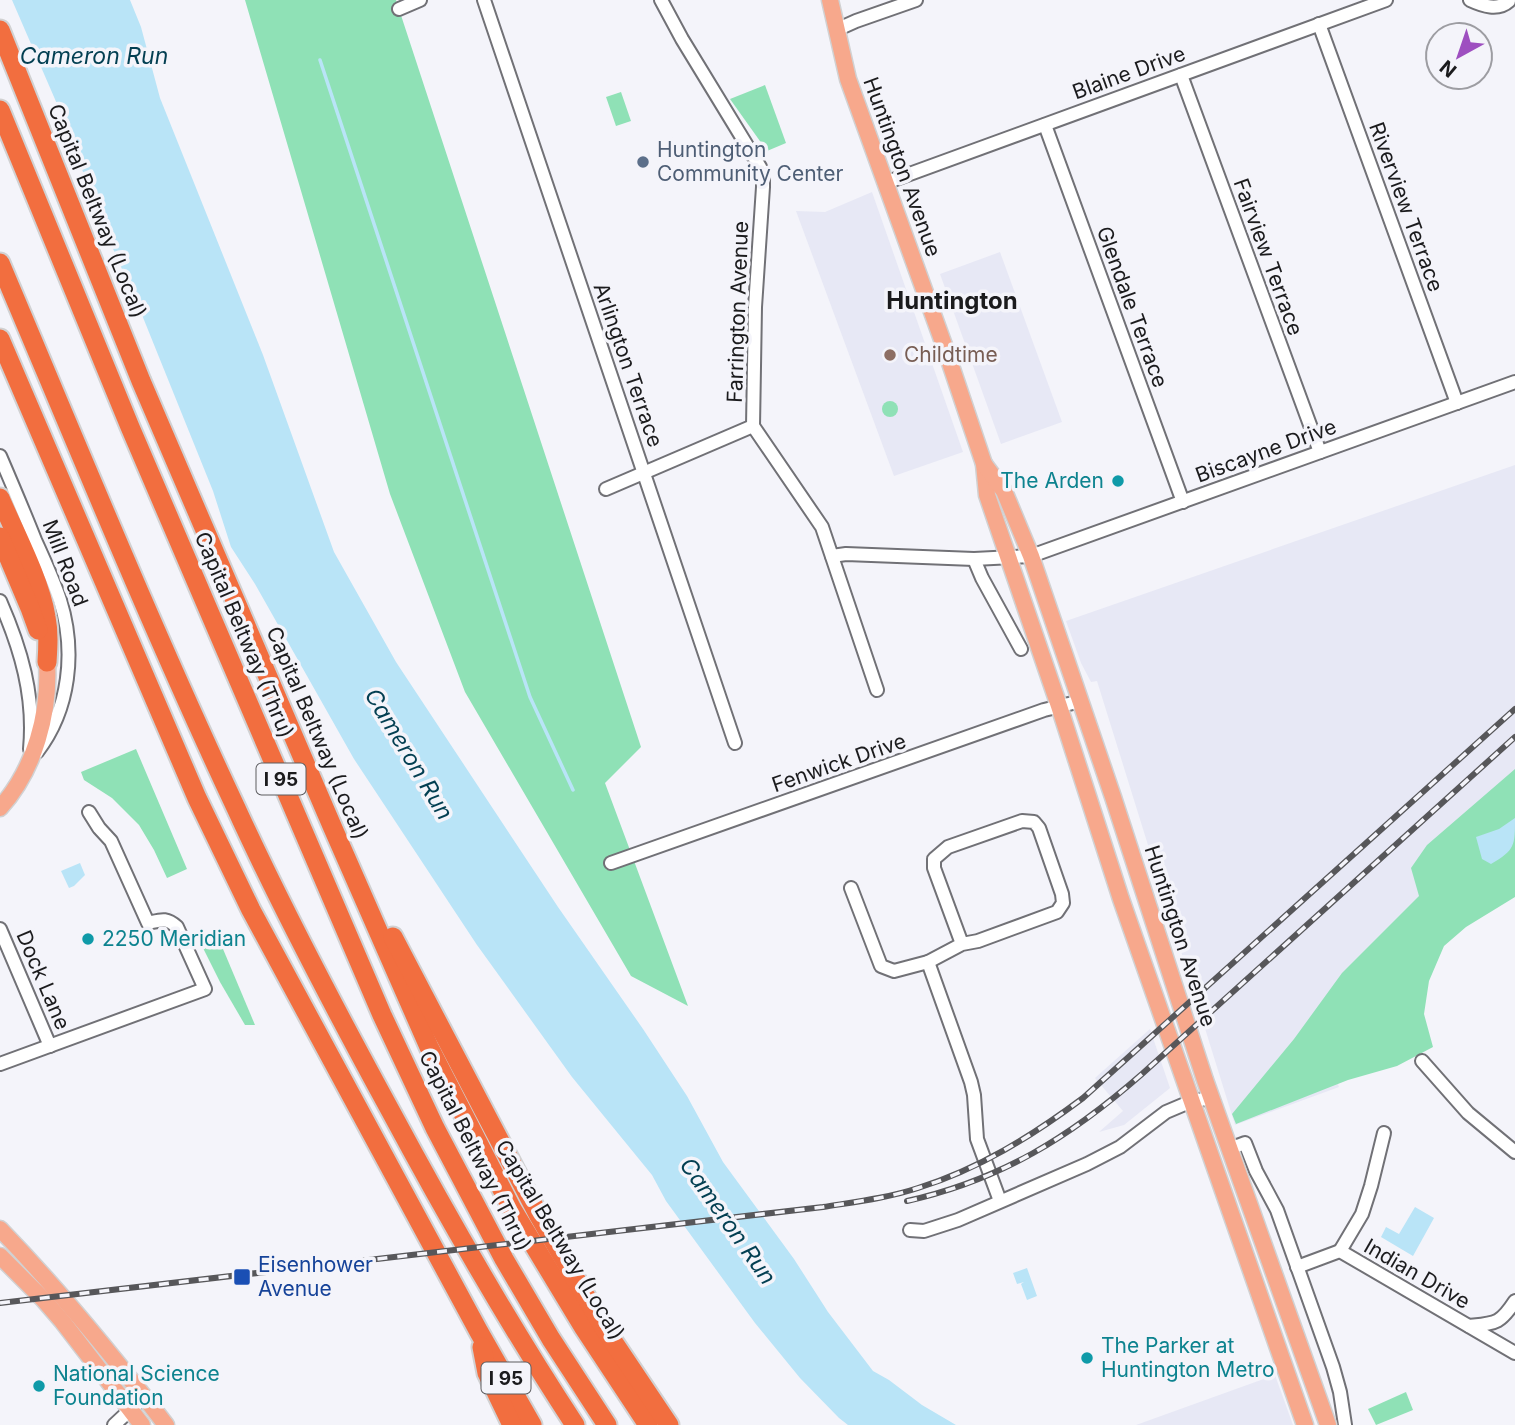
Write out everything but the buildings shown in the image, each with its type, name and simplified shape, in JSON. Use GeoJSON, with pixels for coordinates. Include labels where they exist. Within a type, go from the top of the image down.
{"type":"FeatureCollection","features":[{"type":"Feature","properties":{"kind":"highway","name":"Capital Beltway (Local)"},"geometry":{"type":"LineString","coordinates":[[0,30],[141,381],[424,1036],[512,1209],[550,1274],[648,1425]]}},
{"type":"Feature","properties":{"kind":"highway","name":"Capital Beltway (Thru)"},"geometry":{"type":"LineString","coordinates":[[0,110],[130,427],[382,1015],[435,1128],[504,1259],[551,1339],[607,1425]]}},
{"type":"Feature","properties":{"kind":"highway","name":"I 95"},"geometry":{"type":"LineString","coordinates":[[0,263],[172,668],[237,810],[312,963],[461,1242],[575,1425]]}},
{"type":"Feature","properties":{"kind":"highway","name":"I 95"},"geometry":{"type":"LineString","coordinates":[[0,339],[203,811],[251,911],[531,1425]]}},
{"type":"Feature","properties":{"kind":"highway"},"geometry":{"type":"LineString","coordinates":[[0,498],[47,662]]}},
{"type":"Feature","properties":{"kind":"highway"},"geometry":{"type":"LineString","coordinates":[[0,537],[21,568]]}},
{"type":"Feature","properties":{"kind":"highway"},"geometry":{"type":"LineString","coordinates":[[332,826],[539,1216],[604,1328],[669,1425]]}},
{"type":"Feature","properties":{"kind":"highway"},"geometry":{"type":"LineString","coordinates":[[479,1332],[487,1373],[512,1425]]}},
{"type":"Feature","properties":{"kind":"main road","name":"Huntington Avenue"},"geometry":{"type":"LineString","coordinates":[[831,0],[848,79],[944,345],[984,464],[987,495],[1121,899],[1305,1425]]}},
{"type":"Feature","properties":{"kind":"main road","name":"Huntington Avenue"},"geometry":{"type":"LineString","coordinates":[[984,464],[1004,491],[1031,556],[1205,1080],[1328,1425]]}},
{"type":"Feature","properties":{"kind":"main road","name":"Mill Road"},"geometry":{"type":"LineString","coordinates":[[0,808],[19,782],[39,735],[47,693],[47,662]]}},
{"type":"Feature","properties":{"kind":"main road"},"geometry":{"type":"LineString","coordinates":[[0,1229],[40,1270],[166,1425]]}},
{"type":"Feature","properties":{"kind":"main road"},"geometry":{"type":"LineString","coordinates":[[0,1256],[62,1321],[142,1425]]}},
{"type":"Feature","properties":{"kind":"street"},"geometry":{"type":"LineString","coordinates":[[399,9],[420,0]]}},
{"type":"Feature","properties":{"kind":"street","name":"Arlington Terrace"},"geometry":{"type":"LineString","coordinates":[[484,0],[735,743]]}},
{"type":"Feature","properties":{"kind":"street","name":"Farrington Avenue"},"geometry":{"type":"LineString","coordinates":[[661,0],[763,176],[755,307],[753,426],[822,527],[877,690]]}},
{"type":"Feature","properties":{"kind":"street"},"geometry":{"type":"LineString","coordinates":[[836,30],[916,0]]}},
{"type":"Feature","properties":{"kind":"street","name":"Blaine Drive"},"geometry":{"type":"LineString","coordinates":[[885,183],[1386,0]]}},
{"type":"Feature","properties":{"kind":"street"},"geometry":{"type":"LineString","coordinates":[[1470,0],[1494,7],[1503,6],[1509,0],[1515,2]]}},
{"type":"Feature","properties":{"kind":"street","name":"Riverview Terrace"},"geometry":{"type":"LineString","coordinates":[[1319,24],[1457,403]]}},
{"type":"Feature","properties":{"kind":"street","name":"Fairview Terrace"},"geometry":{"type":"LineString","coordinates":[[1181,75],[1320,452]]}},
{"type":"Feature","properties":{"kind":"street","name":"Glendale Terrace"},"geometry":{"type":"LineString","coordinates":[[1045,125],[1183,502]]}},
{"type":"Feature","properties":{"kind":"street","name":"Biscayne Drive"},"geometry":{"type":"LineString","coordinates":[[1031,556],[1515,382]]}},
{"type":"Feature","properties":{"kind":"street"},"geometry":{"type":"LineString","coordinates":[[606,489],[753,426]]}},
{"type":"Feature","properties":{"kind":"street","name":"Mill Road"},"geometry":{"type":"LineString","coordinates":[[0,456],[59,597],[68,643],[63,701],[56,723],[28,764]]}},
{"type":"Feature","properties":{"kind":"street"},"geometry":{"type":"LineString","coordinates":[[832,556],[846,554],[974,559],[1031,556]]}},
{"type":"Feature","properties":{"kind":"street"},"geometry":{"type":"LineString","coordinates":[[974,559],[1021,649]]}},
{"type":"Feature","properties":{"kind":"street","name":"Mill Road"},"geometry":{"type":"LineString","coordinates":[[0,601],[15,636],[26,675],[32,718],[28,764]]}},
{"type":"Feature","properties":{"kind":"street","name":"Fenwick Drive"},"geometry":{"type":"LineString","coordinates":[[611,863],[1044,710],[1081,701]]}},
{"type":"Feature","properties":{"kind":"street"},"geometry":{"type":"LineString","coordinates":[[0,1064],[205,989],[177,928],[170,921],[148,923],[111,841],[89,812]]}},
{"type":"Feature","properties":{"kind":"street"},"geometry":{"type":"LineString","coordinates":[[851,888],[881,967],[894,971],[928,962],[962,944],[978,941],[1057,912],[1063,903],[1062,894],[1039,828],[1034,822],[1022,821],[948,847],[934,859],[934,868],[962,944]]}},
{"type":"Feature","properties":{"kind":"street","name":"Dock Lane"},"geometry":{"type":"LineString","coordinates":[[0,929],[50,1046]]}},
{"type":"Feature","properties":{"kind":"street"},"geometry":{"type":"LineString","coordinates":[[928,962],[971,1082],[977,1139],[1000,1201]]}},
{"type":"Feature","properties":{"kind":"street"},"geometry":{"type":"LineString","coordinates":[[1422,1061],[1468,1113],[1515,1152]]}},
{"type":"Feature","properties":{"kind":"street"},"geometry":{"type":"LineString","coordinates":[[1192,1101],[1205,1080]]}},
{"type":"Feature","properties":{"kind":"street"},"geometry":{"type":"LineString","coordinates":[[910,1230],[924,1231],[958,1220],[1105,1156],[1166,1112],[1192,1101],[1212,1098]]}},
{"type":"Feature","properties":{"kind":"street"},"geometry":{"type":"LineString","coordinates":[[1340,1251],[1362,1214],[1384,1133]]}},
{"type":"Feature","properties":{"kind":"street"},"geometry":{"type":"LineString","coordinates":[[1229,1149],[1245,1143],[1276,1209],[1333,1367],[1345,1425]]}},
{"type":"Feature","properties":{"kind":"street","name":"Indian Drive"},"geometry":{"type":"LineString","coordinates":[[1297,1267],[1340,1251],[1515,1353]]}},
{"type":"Feature","properties":{"kind":"street"},"geometry":{"type":"LineString","coordinates":[[1469,1326],[1497,1321],[1505,1316],[1515,1301]]}},
{"type":"Feature","properties":{"kind":"street"},"geometry":{"type":"LineString","coordinates":[[114,1425],[144,1396]]}},
{"type":"Feature","properties":{"kind":"shaded area"},"geometry":{"type":"Polygon","coordinates":[[[872,192],[963,452],[894,476],[796,211],[825,212],[872,192]]]}},
{"type":"Feature","properties":{"kind":"shaded area"},"geometry":{"type":"Polygon","coordinates":[[[1000,252],[1062,422],[1001,444],[940,274],[1000,252]]]}},
{"type":"Feature","properties":{"kind":"shaded area"},"geometry":{"type":"Polygon","coordinates":[[[1515,465],[1515,886],[1322,1035],[1339,1087],[1235,1125],[1097,681],[1091,682],[1081,663],[1066,621],[1515,465]]]}},
{"type":"Feature","properties":{"kind":"shaded area"},"geometry":{"type":"Polygon","coordinates":[[[1150,1029],[1170,1088],[1124,1125],[1099,1132],[1123,1111],[1095,1078],[1150,1029]]]}},
{"type":"Feature","properties":{"kind":"shaded area"},"geometry":{"type":"Polygon","coordinates":[[[1275,1375],[1293,1425],[1136,1425],[1275,1375]]]}},
{"type":"Feature","properties":{"kind":"green space"},"geometry":{"type":"Polygon","coordinates":[[[245,0],[396,0],[641,747],[605,783],[688,1006],[631,976],[465,692],[390,494],[245,0]]]}},
{"type":"Feature","properties":{"kind":"green space"},"geometry":{"type":"Polygon","coordinates":[[[765,85],[786,143],[767,151],[730,99],[765,85]]]}},
{"type":"Feature","properties":{"kind":"green space"},"geometry":{"type":"Polygon","coordinates":[[[621,92],[631,121],[616,126],[606,97],[621,92]]]}},
{"type":"Feature","properties":{"kind":"green space"},"geometry":{"type":"Polygon","coordinates":[[[890,401],[896,403],[896,415],[890,417],[884,415],[882,409],[884,403],[890,401]]]}},
{"type":"Feature","properties":{"kind":"green space"},"geometry":{"type":"Polygon","coordinates":[[[136,749],[187,869],[167,878],[139,825],[112,798],[84,780],[81,772],[136,749]]]}},
{"type":"Feature","properties":{"kind":"green space"},"geometry":{"type":"Polygon","coordinates":[[[1515,769],[1515,897],[1466,927],[1444,946],[1429,981],[1424,1014],[1433,1047],[1397,1066],[1348,1080],[1236,1124],[1232,1114],[1294,1039],[1342,973],[1419,896],[1411,868],[1427,845],[1515,769]]]}},
{"type":"Feature","properties":{"kind":"green space"},"geometry":{"type":"Polygon","coordinates":[[[215,930],[255,1025],[245,1025],[197,936],[215,930]]]}},
{"type":"Feature","properties":{"kind":"green space"},"geometry":{"type":"Polygon","coordinates":[[[1406,1392],[1413,1410],[1376,1425],[1368,1409],[1406,1392]]]}},
{"type":"Feature","properties":{"kind":"water","name":"Cameron Run"},"geometry":{"type":"Polygon","coordinates":[[[12,0],[130,0],[141,27],[160,98],[263,355],[334,552],[396,662],[687,1096],[723,1162],[794,1259],[828,1312],[873,1371],[956,1425],[848,1425],[839,1418],[800,1378],[755,1323],[666,1201],[652,1175],[572,1077],[477,945],[354,759],[255,584],[231,547],[213,491],[140,310],[99,217],[67,127],[12,0]]]}},
{"type":"Feature","properties":{"kind":"water"},"geometry":{"type":"Polygon","coordinates":[[[1515,818],[1514,841],[1509,851],[1491,864],[1482,859],[1476,837],[1499,829],[1515,818]]]}},
{"type":"Feature","properties":{"kind":"water"},"geometry":{"type":"Polygon","coordinates":[[[80,863],[85,875],[69,888],[61,871],[80,863]]]}},
{"type":"Feature","properties":{"kind":"water"},"geometry":{"type":"Polygon","coordinates":[[[1415,1207],[1434,1218],[1413,1256],[1381,1237],[1386,1227],[1399,1234],[1415,1207]]]}},
{"type":"Feature","properties":{"kind":"water"},"geometry":{"type":"Polygon","coordinates":[[[1027,1268],[1037,1296],[1027,1300],[1021,1284],[1024,1282],[1017,1284],[1013,1273],[1027,1268]]]}},
{"type":"Feature","properties":{"kind":"waterway"},"geometry":{"type":"LineString","coordinates":[[320,60],[530,697],[573,790]]}},
{"type":"Feature","properties":{"kind":"railway"},"geometry":{"type":"LineString","coordinates":[[0,1303],[823,1207],[895,1194],[941,1180],[1004,1150],[1083,1098],[1515,709]]}},
{"type":"Feature","properties":{"kind":"railway"},"geometry":{"type":"LineString","coordinates":[[907,1201],[941,1192],[1004,1168],[1061,1136],[1115,1097],[1515,737]]}},
{"type":"Feature","properties":{"kind":"place","name":"Huntington Community Center"},"geometry":{"type":"Point","coordinates":[643,162]}},
{"type":"Feature","properties":{"kind":"place","name":"Childtime"},"geometry":{"type":"Point","coordinates":[890,355]}},
{"type":"Feature","properties":{"kind":"place","name":"The Arden"},"geometry":{"type":"Point","coordinates":[1118,481]}},
{"type":"Feature","properties":{"kind":"place","name":"2250 Meridian"},"geometry":{"type":"Point","coordinates":[88,939]}},
{"type":"Feature","properties":{"kind":"place","name":"Eisenhower Avenue"},"geometry":{"type":"Point","coordinates":[242,1277]}},
{"type":"Feature","properties":{"kind":"place","name":"The Parker at Huntington Metro"},"geometry":{"type":"Point","coordinates":[1087,1358]}},
{"type":"Feature","properties":{"kind":"place","name":"National Science Foundation"},"geometry":{"type":"Point","coordinates":[39,1386]}},
{"type":"Feature","properties":{"kind":"district","name":"Huntington"},"geometry":{"type":"Point","coordinates":[952,301]}}]}
